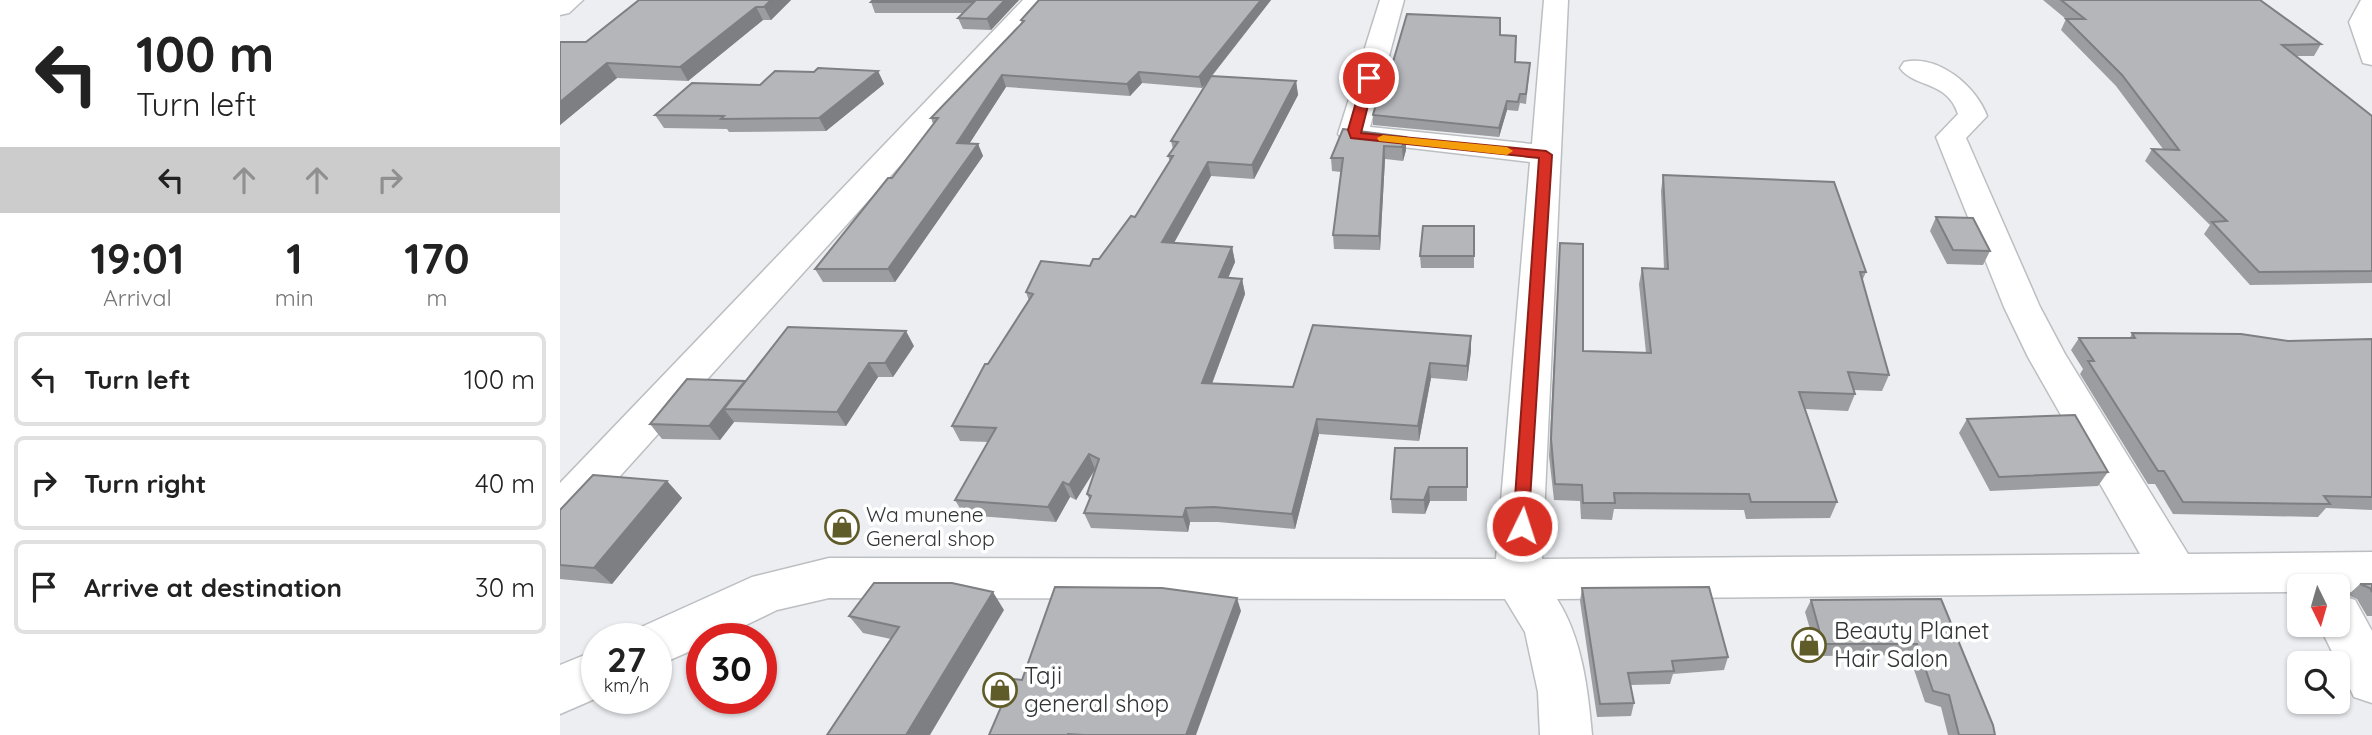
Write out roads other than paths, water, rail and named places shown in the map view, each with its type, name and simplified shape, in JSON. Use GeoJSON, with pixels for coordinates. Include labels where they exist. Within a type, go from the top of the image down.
{"type":"FeatureCollection","features":[{"type":"Feature","properties":{"kind":"street"},"geometry":{"type":"LineString","coordinates":[[560,8],[571,0]]}},
{"type":"Feature","properties":{"kind":"street"},"geometry":{"type":"LineString","coordinates":[[560,512],[1037,0]]}},
{"type":"Feature","properties":{"kind":"street"},"geometry":{"type":"LineString","coordinates":[[1392,0],[1353,134],[1546,155]]}},
{"type":"Feature","properties":{"kind":"street"},"geometry":{"type":"LineString","coordinates":[[1556,0],[1518,579],[1548,627],[1563,692],[1566,735]]}},
{"type":"Feature","properties":{"kind":"street"},"geometry":{"type":"LineString","coordinates":[[2372,2],[2362,22],[2372,57]]}},
{"type":"Feature","properties":{"kind":"street"},"geometry":{"type":"LineString","coordinates":[[1914,68],[1953,87],[1970,102],[1973,116],[1951,137],[2022,307],[2103,456],[2175,573]]}},
{"type":"Feature","properties":{"kind":"street"},"geometry":{"type":"LineString","coordinates":[[2350,575],[2372,572]]}},
{"type":"Feature","properties":{"kind":"street"},"geometry":{"type":"LineString","coordinates":[[672,636],[769,591],[829,578],[1518,579],[2175,573],[2287,578]]}},
{"type":"Feature","properties":{"kind":"street"},"geometry":{"type":"LineString","coordinates":[[2350,637],[2372,680]]}},
{"type":"Feature","properties":{"kind":"street"},"geometry":{"type":"LineString","coordinates":[[560,690],[581,680]]}},
{"type":"Feature","properties":{"kind":"place","name":"Wa munene General shop"},"geometry":{"type":"Point","coordinates":[842,527]}},
{"type":"Feature","properties":{"kind":"place","name":"Beauty Planet Hair Salon"},"geometry":{"type":"Point","coordinates":[1809,645]}},
{"type":"Feature","properties":{"kind":"place","name":"Taji general shop"},"geometry":{"type":"Point","coordinates":[1000,690]}}]}
